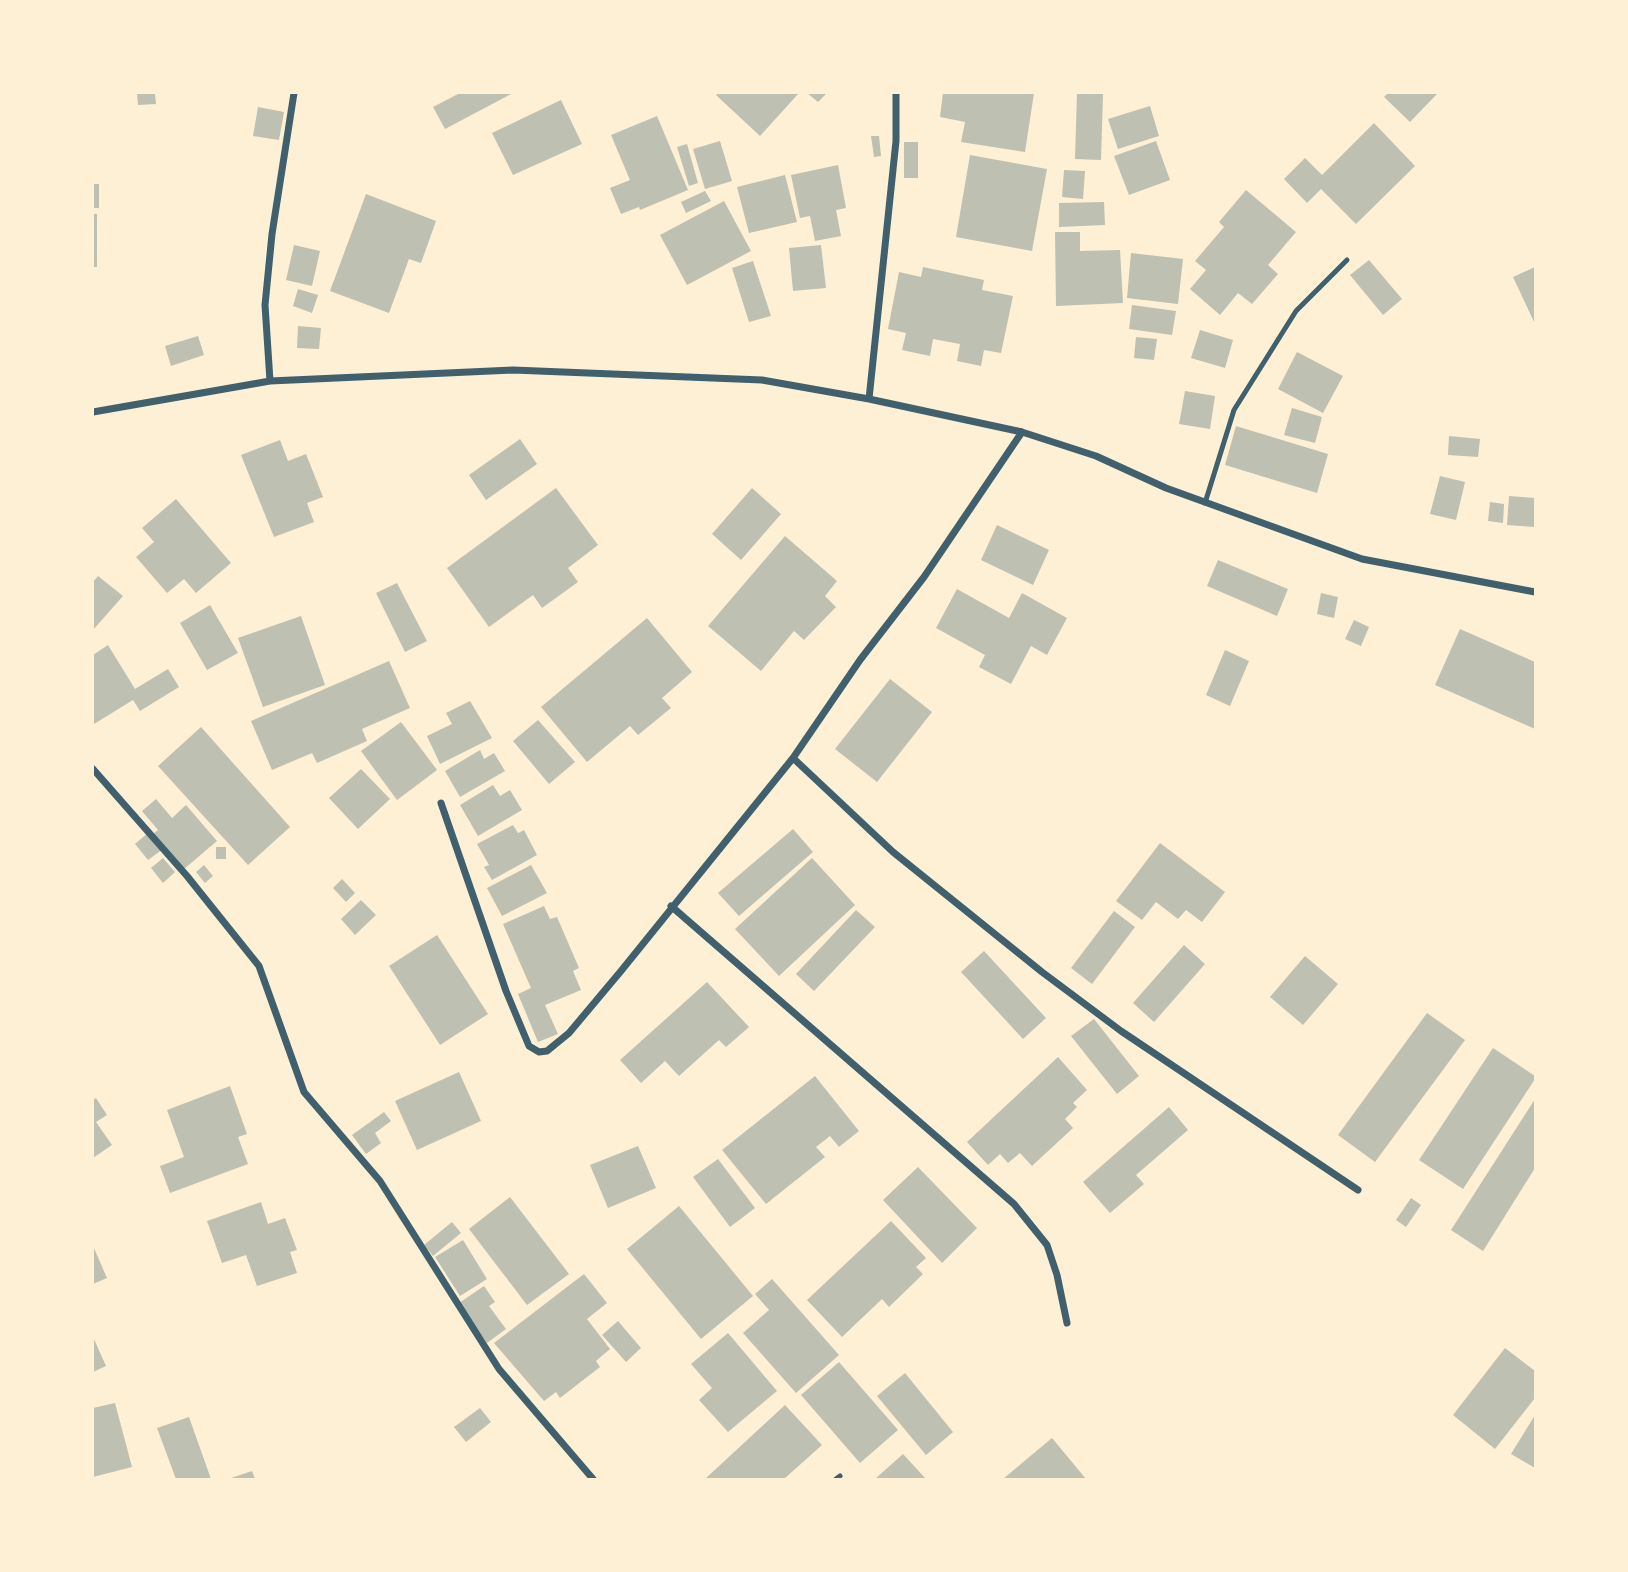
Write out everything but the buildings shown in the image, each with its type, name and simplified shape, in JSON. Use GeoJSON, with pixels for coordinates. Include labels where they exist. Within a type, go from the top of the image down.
{"type":"FeatureCollection","features":[{"type":"Feature","properties":{"kind":"street"},"geometry":{"type":"LineString","coordinates":[[270,381],[265,305],[272,234],[294,93]]}},
{"type":"Feature","properties":{"kind":"street"},"geometry":{"type":"LineString","coordinates":[[869,399],[896,141],[896,93]]}},
{"type":"Feature","properties":{"kind":"street"},"geometry":{"type":"LineString","coordinates":[[93,412],[270,381],[513,370],[762,380],[869,399],[1022,432],[1096,456],[1166,488],[1363,559],[1535,592]]}},
{"type":"Feature","properties":{"kind":"street"},"geometry":{"type":"LineString","coordinates":[[441,803],[506,991],[529,1046],[539,1052],[547,1051],[569,1033],[793,758],[860,660],[931,566],[1022,432]]}},
{"type":"Feature","properties":{"kind":"street"},"geometry":{"type":"LineString","coordinates":[[793,758],[893,852],[1042,972],[1121,1031],[1358,1189]]}},
{"type":"Feature","properties":{"kind":"street"},"geometry":{"type":"LineString","coordinates":[[93,769],[187,876],[258,966],[304,1092],[380,1181],[499,1368],[593,1479]]}},
{"type":"Feature","properties":{"kind":"street"},"geometry":{"type":"LineString","coordinates":[[671,906],[1014,1204],[1046,1245],[1058,1275],[1067,1323]]}},
{"type":"Feature","properties":{"kind":"lane"},"geometry":{"type":"LineString","coordinates":[[1205,502],[1234,410],[1296,311],[1347,260]]}}]}
